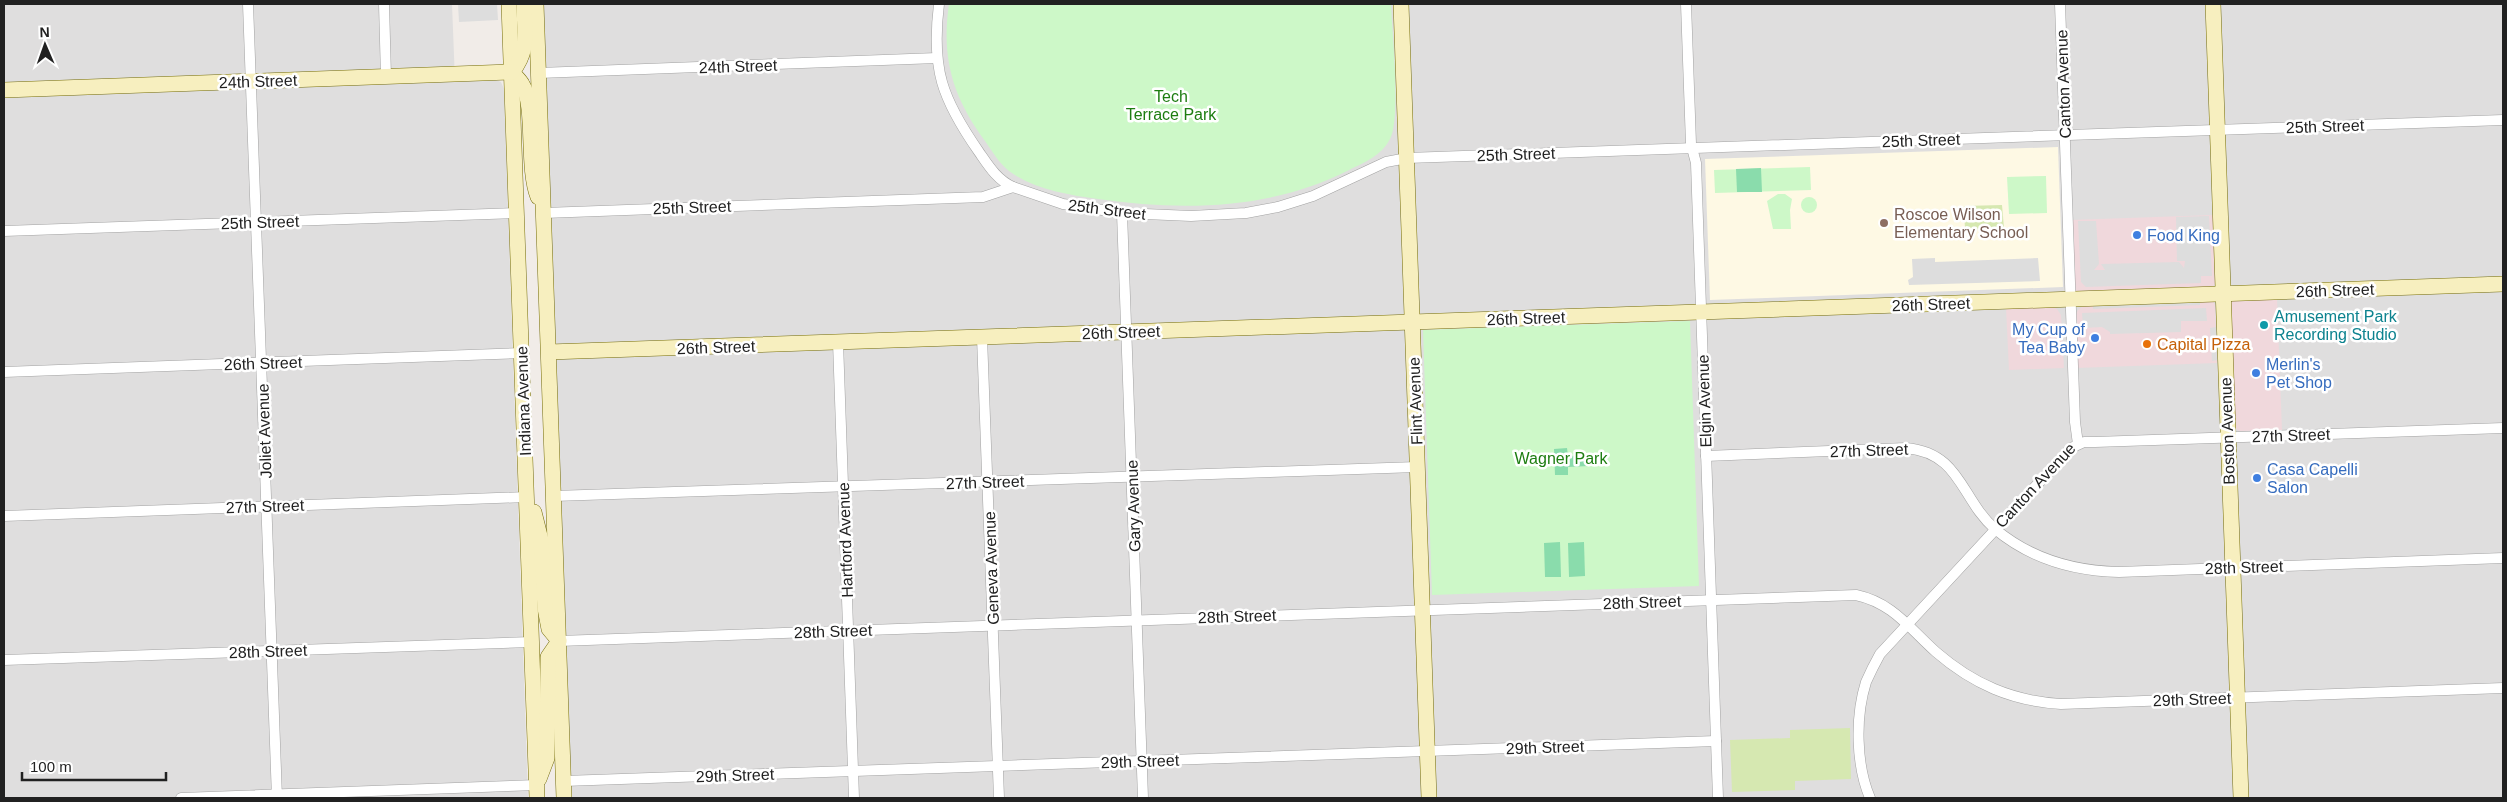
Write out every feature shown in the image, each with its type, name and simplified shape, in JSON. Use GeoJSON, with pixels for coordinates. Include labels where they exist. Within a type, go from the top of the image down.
{"type":"FeatureCollection","features":[{"type":"Feature","properties":{"kind":"street","name":"Joliet Avenue"},"geometry":{"type":"LineString","coordinates":[[248,4],[277,797]]}},
{"type":"Feature","properties":{"kind":"street"},"geometry":{"type":"LineString","coordinates":[[384,4],[386,77]]}},
{"type":"Feature","properties":{"kind":"street","name":"Indiana Avenue"},"geometry":{"type":"LineString","coordinates":[[509,4],[537,792]]}},
{"type":"Feature","properties":{"kind":"street"},"geometry":{"type":"LineString","coordinates":[[524,4],[522,60],[512,72],[523,86],[528,104],[532,184],[544,213]]}},
{"type":"Feature","properties":{"kind":"street","name":"Indiana Avenue"},"geometry":{"type":"LineString","coordinates":[[536,4],[564,798]]}},
{"type":"Feature","properties":{"kind":"street"},"geometry":{"type":"LineString","coordinates":[[940,4],[937,58],[944,93],[964,130],[991,169],[1002,181],[1013,187]]}},
{"type":"Feature","properties":{"kind":"street","name":"Flint Avenue"},"geometry":{"type":"LineString","coordinates":[[1401,4],[1429,798]]}},
{"type":"Feature","properties":{"kind":"street","name":"Elgin Avenue"},"geometry":{"type":"LineString","coordinates":[[1686,4],[1692,148],[1696,163],[1718,798]]}},
{"type":"Feature","properties":{"kind":"street","name":"Canton Avenue"},"geometry":{"type":"LineString","coordinates":[[1870,798],[1861,767],[1860,730],[1862,698],[1866,682],[1880,654],[2066,453],[2078,444],[2075,422],[2060,4]]}},
{"type":"Feature","properties":{"kind":"street","name":"Boston Avenue"},"geometry":{"type":"LineString","coordinates":[[2213,4],[2241,798]]}},
{"type":"Feature","properties":{"kind":"street","name":"24th Street"},"geometry":{"type":"LineString","coordinates":[[539,73],[937,58]]}},
{"type":"Feature","properties":{"kind":"street","name":"24th Street"},"geometry":{"type":"LineString","coordinates":[[4,90],[512,72]]}},
{"type":"Feature","properties":{"kind":"street","name":"25th Street"},"geometry":{"type":"LineString","coordinates":[[544,213],[983,197],[1013,187],[1062,204],[1122,213],[1191,216],[1246,213],[1270,208],[1313,196],[1386,162],[1407,158],[2503,120]]}},
{"type":"Feature","properties":{"kind":"street","name":"25th Street"},"geometry":{"type":"LineString","coordinates":[[4,231],[517,213]]}},
{"type":"Feature","properties":{"kind":"street","name":"Gary Avenue"},"geometry":{"type":"LineString","coordinates":[[1122,213],[1143,798]]}},
{"type":"Feature","properties":{"kind":"street","name":"26th Street"},"geometry":{"type":"LineString","coordinates":[[549,352],[2503,284]]}},
{"type":"Feature","properties":{"kind":"street","name":"Geneva Avenue"},"geometry":{"type":"LineString","coordinates":[[982,337],[999,798]]}},
{"type":"Feature","properties":{"kind":"street","name":"Hartford Avenue"},"geometry":{"type":"LineString","coordinates":[[838,342],[854,798]]}},
{"type":"Feature","properties":{"kind":"street","name":"26th Street"},"geometry":{"type":"LineString","coordinates":[[4,372],[522,353]]}},
{"type":"Feature","properties":{"kind":"street","name":"27th Street"},"geometry":{"type":"LineString","coordinates":[[2078,444],[2503,428]]}},
{"type":"Feature","properties":{"kind":"street","name":"27th Street"},"geometry":{"type":"LineString","coordinates":[[1706,456],[1906,448],[1922,449],[1934,454],[1945,462],[1980,512],[1995,529]]}},
{"type":"Feature","properties":{"kind":"street","name":"27th Street"},"geometry":{"type":"LineString","coordinates":[[554,496],[1417,467]]}},
{"type":"Feature","properties":{"kind":"street"},"geometry":{"type":"LineString","coordinates":[[181,798],[537,792],[547,758],[548,657],[559,641],[549,629],[545,608],[541,540],[535,514],[527,497]]}},
{"type":"Feature","properties":{"kind":"street","name":"27th Street"},"geometry":{"type":"LineString","coordinates":[[4,516],[527,497]]}},
{"type":"Feature","properties":{"kind":"street","name":"28th Street"},"geometry":{"type":"LineString","coordinates":[[1995,529],[2018,546],[2078,569],[2119,572],[2503,558]]}},
{"type":"Feature","properties":{"kind":"street","name":"28th Street"},"geometry":{"type":"LineString","coordinates":[[559,641],[1856,595],[1874,599],[1906,624]]}},
{"type":"Feature","properties":{"kind":"street","name":"29th Street"},"geometry":{"type":"LineString","coordinates":[[1906,624],[1962,672],[1997,692],[2018,698],[2061,704],[2503,688]]}},
{"type":"Feature","properties":{"kind":"street","name":"28th Street"},"geometry":{"type":"LineString","coordinates":[[4,660],[532,642]]}},
{"type":"Feature","properties":{"kind":"street","name":"29th Street"},"geometry":{"type":"LineString","coordinates":[[564,781],[1716,740]]}},
{"type":"Feature","properties":{"kind":"shaded area"},"geometry":{"type":"Polygon","coordinates":[[[4,4],[452,4],[455,81],[496,80],[501,82],[504,89],[528,798],[4,798],[4,4]]]}},
{"type":"Feature","properties":{"kind":"shaded area"},"geometry":{"type":"Polygon","coordinates":[[[458,4],[497,4],[498,20],[459,22],[458,4]]]}},
{"type":"Feature","properties":{"kind":"shaded area"},"geometry":{"type":"Polygon","coordinates":[[[543,4],[2503,4],[2503,798],[571,798],[543,4]]]}},
{"type":"Feature","properties":{"kind":"shaded area","name":"Roscoe Wilson Elementary School"},"geometry":{"type":"Polygon","coordinates":[[[2058,147],[2063,287],[1710,300],[1705,159],[2058,147]]]}},
{"type":"Feature","properties":{"kind":"shaded area"},"geometry":{"type":"Polygon","coordinates":[[[2213,215],[2215,283],[2213,287],[2075,291],[2070,220],[2213,215]]]}},
{"type":"Feature","properties":{"kind":"shaded area"},"geometry":{"type":"Polygon","coordinates":[[[2209,216],[2212,276],[2201,276],[2201,283],[2086,287],[2081,282],[2078,221],[2096,221],[2099,264],[2094,270],[2105,270],[2101,264],[2179,262],[2184,268],[2185,261],[2177,261],[2176,217],[2209,216]]]}},
{"type":"Feature","properties":{"kind":"shaded area"},"geometry":{"type":"Polygon","coordinates":[[[1935,258],[1935,262],[2038,258],[2040,281],[1909,285],[1908,280],[1913,277],[1912,259],[1935,258]]]}},
{"type":"Feature","properties":{"kind":"shaded area"},"geometry":{"type":"Polygon","coordinates":[[[2277,298],[2282,430],[2239,431],[2235,428],[2230,305],[2233,300],[2277,298]]]}},
{"type":"Feature","properties":{"kind":"shaded area"},"geometry":{"type":"Polygon","coordinates":[[[2200,301],[2200,305],[2093,309],[2093,305],[2200,301]]]}},
{"type":"Feature","properties":{"kind":"shaded area"},"geometry":{"type":"Polygon","coordinates":[[[2213,301],[2215,305],[2217,363],[2076,368],[2074,317],[2083,306],[2213,301]]]}},
{"type":"Feature","properties":{"kind":"shaded area"},"geometry":{"type":"Polygon","coordinates":[[[2051,306],[2057,309],[2061,315],[2064,368],[2009,370],[2006,308],[2051,306]]]}},
{"type":"Feature","properties":{"kind":"shaded area"},"geometry":{"type":"Polygon","coordinates":[[[2206,308],[2207,321],[2181,321],[2181,332],[2110,334],[2110,332],[2102,327],[2083,328],[2082,313],[2206,308]]]}},
{"type":"Feature","properties":{"kind":"shaded area"},"geometry":{"type":"Polygon","coordinates":[[[2216,327],[2217,360],[2212,361],[2210,328],[2216,327]]]}},
{"type":"Feature","properties":{"kind":"green space","name":"Tech Terrace Park"},"geometry":{"type":"Polygon","coordinates":[[[949,4],[1391,4],[1395,95],[1393,129],[1390,139],[1382,150],[1361,164],[1319,183],[1289,193],[1258,200],[1194,206],[1162,205],[1098,199],[1040,187],[1005,168],[974,125],[957,93],[948,60],[947,24],[949,4]]]}},
{"type":"Feature","properties":{"kind":"green space"},"geometry":{"type":"Polygon","coordinates":[[[1810,167],[1811,190],[1715,193],[1714,170],[1810,167]]]}},
{"type":"Feature","properties":{"kind":"green space"},"geometry":{"type":"Polygon","coordinates":[[[1761,168],[1762,192],[1737,192],[1736,169],[1761,168]]]}},
{"type":"Feature","properties":{"kind":"green space"},"geometry":{"type":"Polygon","coordinates":[[[2046,176],[2047,213],[2009,214],[2007,177],[2046,176]]]}},
{"type":"Feature","properties":{"kind":"green space"},"geometry":{"type":"Polygon","coordinates":[[[1778,194],[1785,194],[1792,199],[1790,210],[1791,229],[1773,229],[1767,201],[1778,194]]]}},
{"type":"Feature","properties":{"kind":"green space"},"geometry":{"type":"Polygon","coordinates":[[[1809,197],[1817,205],[1809,213],[1801,205],[1809,197]]]}},
{"type":"Feature","properties":{"kind":"green space"},"geometry":{"type":"Polygon","coordinates":[[[2002,205],[2004,228],[1965,230],[1964,206],[2002,205]]]}},
{"type":"Feature","properties":{"kind":"green space","name":"Wagner Park"},"geometry":{"type":"Polygon","coordinates":[[[1690,321],[1699,586],[1432,595],[1423,330],[1690,321]]]}},
{"type":"Feature","properties":{"kind":"green space"},"geometry":{"type":"Polygon","coordinates":[[[1567,448],[1568,456],[1588,455],[1589,466],[1568,467],[1568,475],[1555,475],[1554,449],[1567,448]]]}},
{"type":"Feature","properties":{"kind":"green space"},"geometry":{"type":"Polygon","coordinates":[[[1560,542],[1561,577],[1545,577],[1544,543],[1560,542]]]}},
{"type":"Feature","properties":{"kind":"green space"},"geometry":{"type":"Polygon","coordinates":[[[1584,542],[1585,576],[1569,577],[1568,543],[1584,542]]]}},
{"type":"Feature","properties":{"kind":"green space"},"geometry":{"type":"Polygon","coordinates":[[[1850,728],[1851,779],[1795,781],[1795,790],[1732,792],[1730,740],[1790,738],[1790,730],[1850,728]]]}},
{"type":"Feature","properties":{"kind":"place","name":"Roscoe Wilson Elementary School"},"geometry":{"type":"Point","coordinates":[1884,223]}},
{"type":"Feature","properties":{"kind":"place","name":"Food King"},"geometry":{"type":"Point","coordinates":[2137,235]}},
{"type":"Feature","properties":{"kind":"place","name":"Amusement Park Recording Studio"},"geometry":{"type":"Point","coordinates":[2264,325]}},
{"type":"Feature","properties":{"kind":"place","name":"My Cup of Tea Baby"},"geometry":{"type":"Point","coordinates":[2095,338]}},
{"type":"Feature","properties":{"kind":"place","name":"Capital Pizza"},"geometry":{"type":"Point","coordinates":[2147,344]}},
{"type":"Feature","properties":{"kind":"place","name":"Merlin's Pet Shop"},"geometry":{"type":"Point","coordinates":[2256,373]}},
{"type":"Feature","properties":{"kind":"place","name":"Casa Capelli Salon"},"geometry":{"type":"Point","coordinates":[2257,478]}}]}
